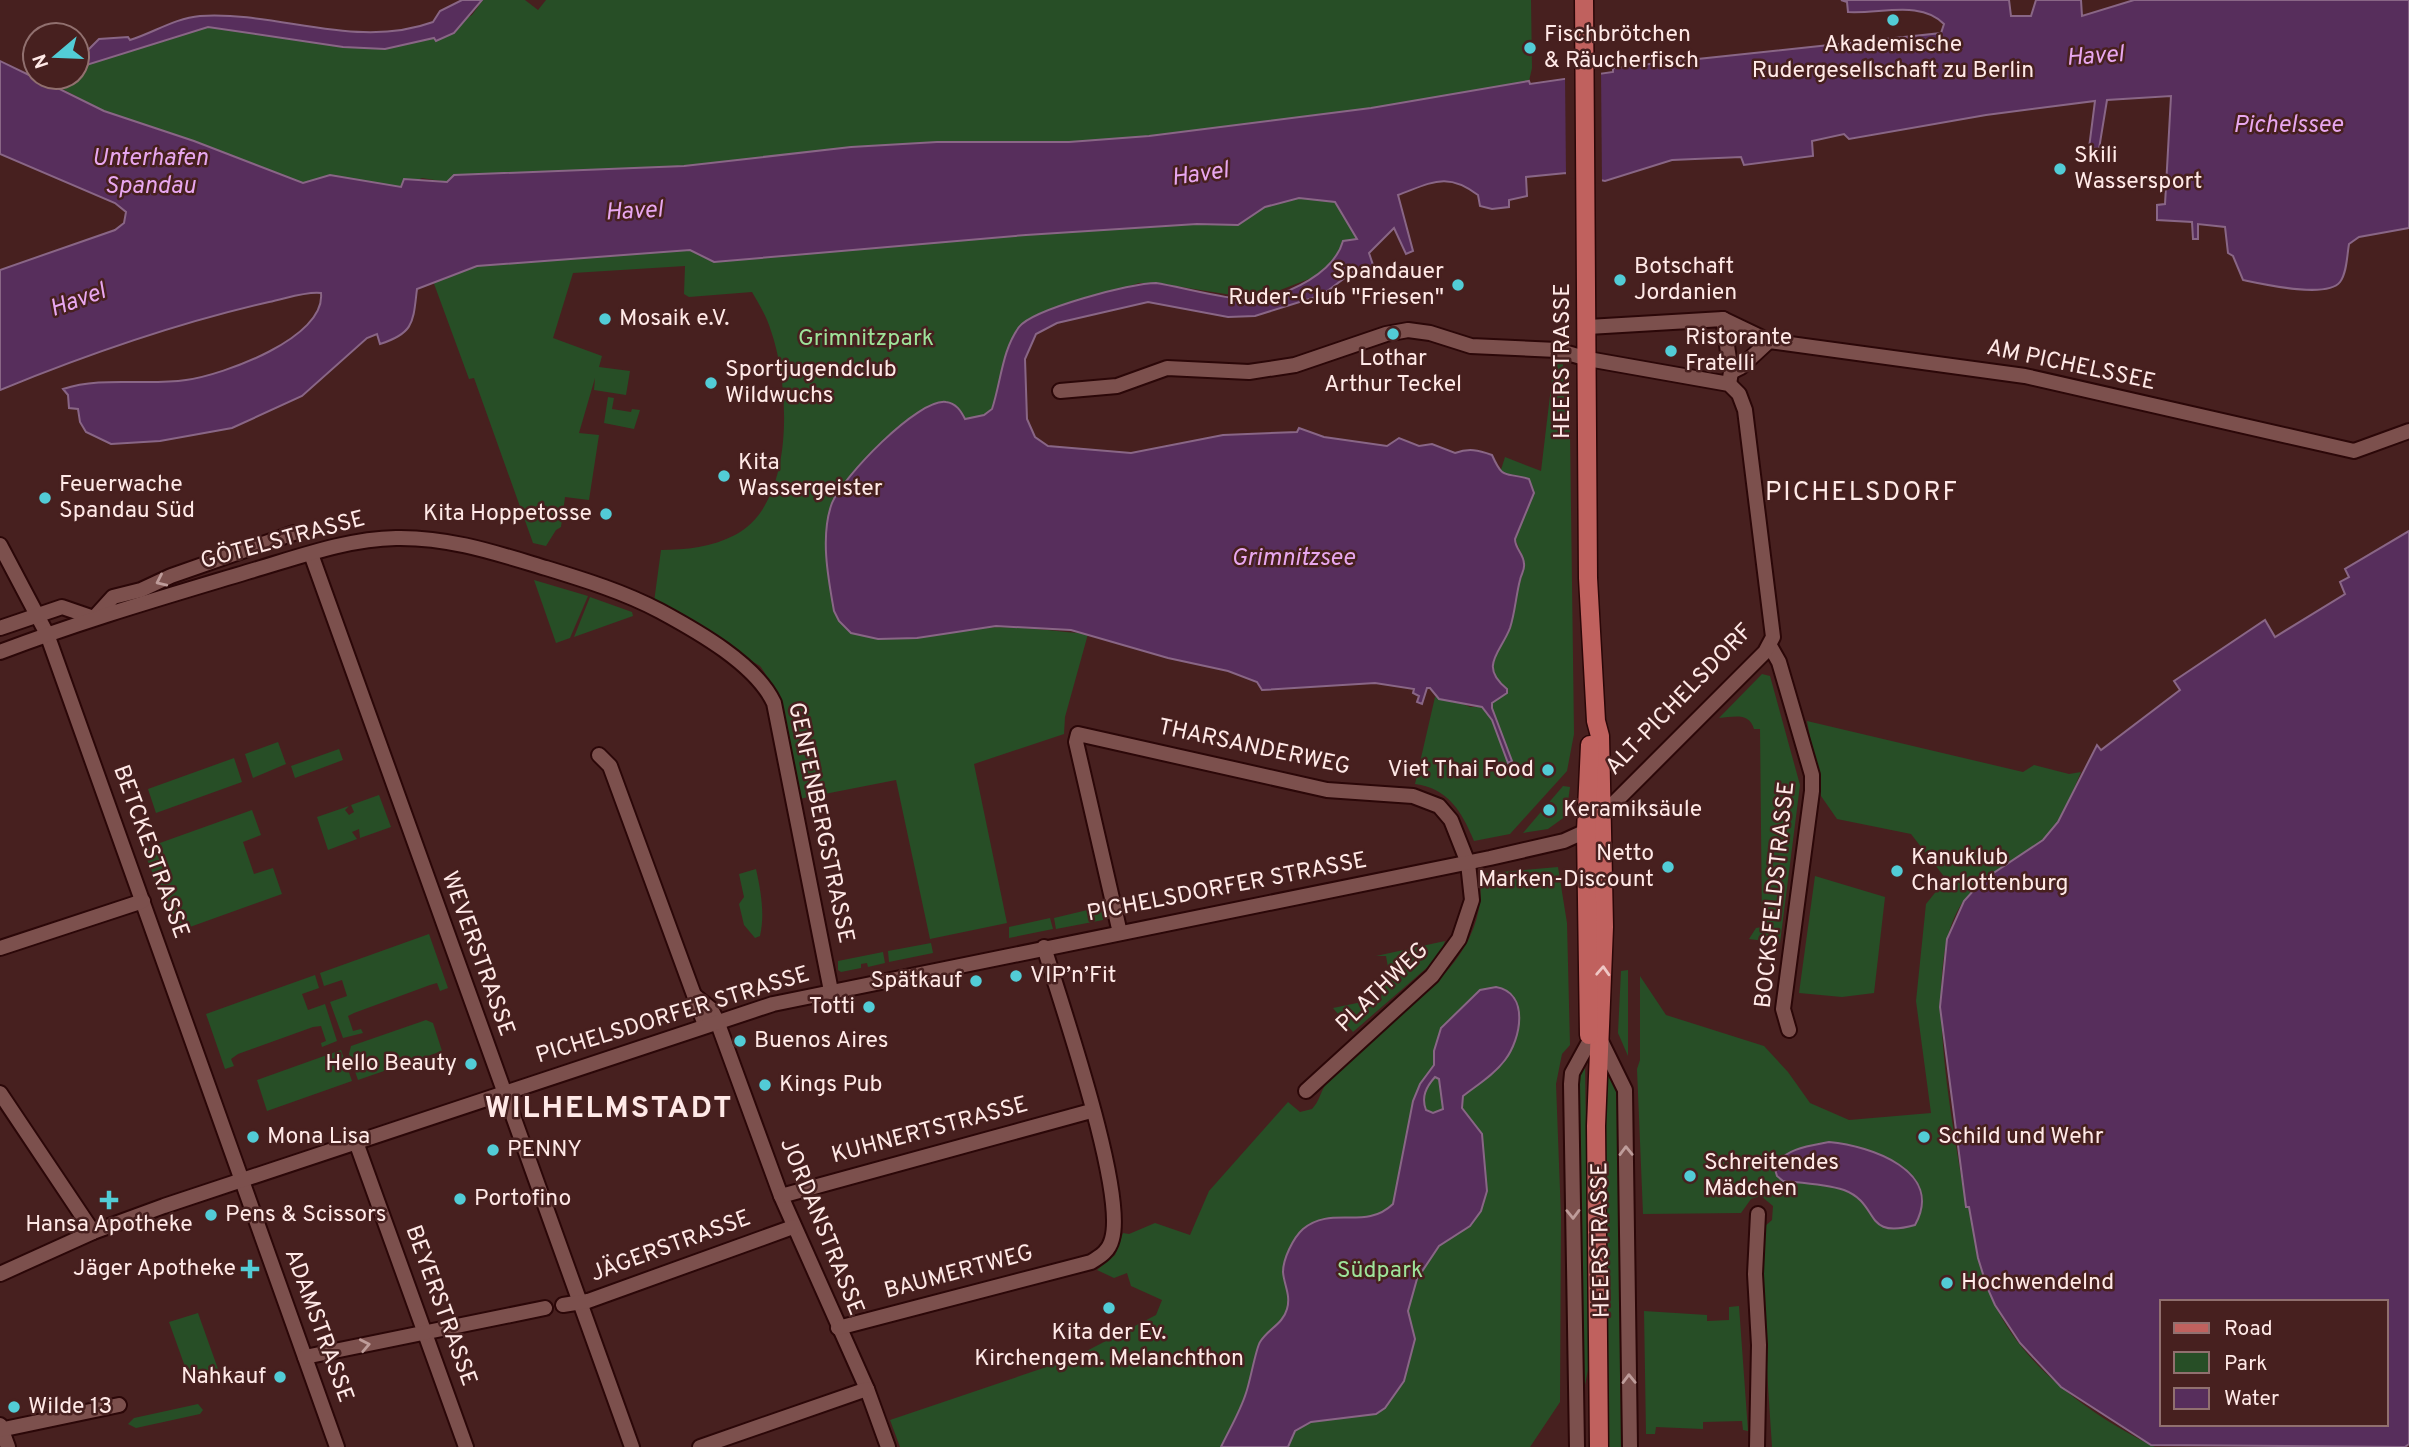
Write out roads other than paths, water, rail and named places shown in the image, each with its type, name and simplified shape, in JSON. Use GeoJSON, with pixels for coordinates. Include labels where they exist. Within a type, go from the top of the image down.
{"type":"FeatureCollection","features":[{"type":"Feature","properties":{"kind":"main road","name":"HEERSTRASSE"},"geometry":{"type":"LineString","coordinates":[[1584,0],[1588,578],[1596,721],[1600,736],[1604,928],[1594,1040]]}},
{"type":"Feature","properties":{"kind":"main road","name":"HEERSTRASSE"},"geometry":{"type":"LineString","coordinates":[[1596,721],[1590,741],[1586,831],[1596,1126],[1599,1447]]}},
{"type":"Feature","properties":{"kind":"street"},"geometry":{"type":"LineString","coordinates":[[1588,327],[1723,319]]}},
{"type":"Feature","properties":{"kind":"street","name":"AM PICHELSSEE"},"geometry":{"type":"LineString","coordinates":[[1723,319],[1769,341],[2025,376],[2354,451],[2409,431]]}},
{"type":"Feature","properties":{"kind":"street","name":"ALT-PICHELSDORF"},"geometry":{"type":"LineString","coordinates":[[1586,831],[1602,818],[1770,646],[1774,624],[1757,484],[1745,410],[1730,378],[1723,319]]}},
{"type":"Feature","properties":{"kind":"street"},"geometry":{"type":"LineString","coordinates":[[1060,391],[1117,386],[1167,368],[1249,372],[1295,365],[1386,334],[1408,330],[1471,346],[1557,350],[1588,359],[1730,378],[1769,341]]}},
{"type":"Feature","properties":{"kind":"street"},"geometry":{"type":"LineString","coordinates":[[0,628],[62,607],[94,618],[106,601],[113,597],[141,590],[171,576],[294,533]]}},
{"type":"Feature","properties":{"kind":"street","name":"GÖTELSTRASSE"},"geometry":{"type":"LineString","coordinates":[[0,652],[94,618],[366,540],[446,540],[589,582],[645,604]]}},
{"type":"Feature","properties":{"kind":"street","name":"BETCKESTRASSE"},"geometry":{"type":"LineString","coordinates":[[0,545],[39,613],[47,634],[241,1181]]}},
{"type":"Feature","properties":{"kind":"street","name":"WEVERSTRASSE"},"geometry":{"type":"LineString","coordinates":[[311,554],[502,1093],[632,1447]]}},
{"type":"Feature","properties":{"kind":"street","name":"GENFENBERGSTRASSE"},"geometry":{"type":"LineString","coordinates":[[645,604],[709,641],[754,674],[767,689],[776,715],[831,991]]}},
{"type":"Feature","properties":{"kind":"street","name":"BOCKSFELDSTRASSE"},"geometry":{"type":"LineString","coordinates":[[1770,646],[1779,662],[1812,775],[1783,1009],[1789,1030]]}},
{"type":"Feature","properties":{"kind":"street","name":"THARSANDERWEG"},"geometry":{"type":"LineString","coordinates":[[1120,933],[1076,741],[1078,734],[1327,790],[1420,797],[1439,806],[1451,820],[1468,863]]}},
{"type":"Feature","properties":{"kind":"street","name":"JORDANSTRASSE"},"geometry":{"type":"LineString","coordinates":[[599,755],[610,766],[695,996],[711,1023],[793,1227],[867,1389],[888,1447]]}},
{"type":"Feature","properties":{"kind":"street","name":"PICHELSDORFER STRASSE"},"geometry":{"type":"LineString","coordinates":[[0,1274],[93,1232],[711,1023],[831,991],[1468,863],[1545,846],[1586,831]]}},
{"type":"Feature","properties":{"kind":"street","name":"PLATHWEG"},"geometry":{"type":"LineString","coordinates":[[1306,1091],[1446,961],[1463,931],[1471,908],[1472,889],[1468,863]]}},
{"type":"Feature","properties":{"kind":"street"},"geometry":{"type":"LineString","coordinates":[[0,948],[143,901]]}},
{"type":"Feature","properties":{"kind":"street"},"geometry":{"type":"LineString","coordinates":[[1044,947],[1091,1111]]}},
{"type":"Feature","properties":{"kind":"street","name":"HEERSTRASSE"},"geometry":{"type":"LineString","coordinates":[[1577,1447],[1572,1073],[1594,1040],[1625,1090],[1630,1447]]}},
{"type":"Feature","properties":{"kind":"street"},"geometry":{"type":"LineString","coordinates":[[0,1093],[93,1232]]}},
{"type":"Feature","properties":{"kind":"street","name":"KUHNERTSTRASSE"},"geometry":{"type":"LineString","coordinates":[[781,1196],[1091,1111]]}},
{"type":"Feature","properties":{"kind":"street","name":"BAUMERTWEG"},"geometry":{"type":"LineString","coordinates":[[838,1328],[1091,1262],[1110,1247],[1114,1225],[1108,1175],[1091,1111]]}},
{"type":"Feature","properties":{"kind":"street","name":"BEYERSTRASSE"},"geometry":{"type":"LineString","coordinates":[[356,1142],[467,1447]]}},
{"type":"Feature","properties":{"kind":"street","name":"ADAMSTRASSE"},"geometry":{"type":"LineString","coordinates":[[241,1181],[337,1447]]}},
{"type":"Feature","properties":{"kind":"street"},"geometry":{"type":"LineString","coordinates":[[1756,1447],[1759,1345],[1755,1263],[1758,1214]]}},
{"type":"Feature","properties":{"kind":"street","name":"JÄGERSTRASSE"},"geometry":{"type":"LineString","coordinates":[[563,1305],[793,1227]]}},
{"type":"Feature","properties":{"kind":"street"},"geometry":{"type":"LineString","coordinates":[[305,1357],[545,1308]]}},
{"type":"Feature","properties":{"kind":"street"},"geometry":{"type":"LineString","coordinates":[[700,1447],[867,1389]]}},
{"type":"Feature","properties":{"kind":"street"},"geometry":{"type":"LineString","coordinates":[[8,1447],[1,1428],[119,1405]]}},
{"type":"Feature","properties":{"kind":"water"},"geometry":{"type":"Polygon","coordinates":[[[462,0],[482,0],[454,33],[436,41],[434,38],[385,49],[343,47],[208,27],[91,64],[91,47],[99,39],[128,37],[130,40],[191,17],[230,16],[317,28],[375,32],[404,30],[433,22],[440,11],[462,0]]]}},
{"type":"Feature","properties":{"kind":"water"},"geometry":{"type":"Polygon","coordinates":[[[1841,0],[2009,0],[2011,16],[2031,16],[2036,0],[2081,0],[2082,16],[2134,0],[2409,0],[2409,228],[2359,237],[2349,244],[2344,274],[2340,282],[2333,287],[2294,289],[2243,280],[2233,256],[2228,253],[2225,227],[2198,224],[2198,239],[2193,239],[2192,222],[2157,220],[2157,205],[2165,204],[2171,96],[2107,100],[2099,149],[2089,148],[2095,101],[1986,115],[1849,139],[1844,134],[1812,141],[1813,156],[1744,165],[1741,157],[1672,160],[1605,181],[1566,173],[1526,177],[1527,196],[1509,200],[1509,207],[1492,209],[1480,206],[1478,195],[1457,183],[1430,183],[1398,195],[1413,251],[1406,254],[1394,228],[1369,253],[1374,268],[1360,274],[1354,271],[1322,295],[1255,316],[1228,317],[1148,302],[1057,323],[1036,334],[1025,359],[1027,419],[1035,437],[1048,446],[1131,453],[1223,435],[1297,432],[1299,428],[1324,437],[1387,446],[1399,438],[1419,446],[1432,444],[1455,453],[1465,450],[1478,451],[1492,455],[1499,469],[1506,474],[1529,479],[1534,493],[1515,539],[1524,560],[1524,568],[1510,628],[1493,666],[1498,681],[1507,689],[1507,693],[1492,703],[1492,708],[1512,761],[1508,763],[1492,720],[1482,707],[1439,699],[1430,688],[1427,688],[1422,704],[1417,702],[1419,696],[1413,693],[1414,689],[1375,683],[1262,690],[1257,682],[1228,671],[1168,658],[1071,630],[996,626],[917,638],[878,639],[851,633],[839,621],[834,611],[826,529],[832,503],[839,491],[882,442],[933,404],[950,403],[960,410],[965,419],[984,415],[992,409],[1005,356],[1019,327],[1028,320],[1062,305],[1144,284],[1156,283],[1248,299],[1258,299],[1297,287],[1330,263],[1343,241],[1357,239],[1335,202],[1299,198],[1265,207],[1238,225],[1197,224],[1026,235],[714,262],[690,250],[477,266],[417,289],[413,318],[406,330],[380,344],[377,334],[367,338],[302,396],[232,428],[160,441],[111,444],[86,432],[80,422],[78,409],[69,408],[68,395],[63,389],[93,383],[186,380],[223,371],[269,352],[290,339],[307,325],[318,309],[321,293],[309,293],[235,310],[167,330],[66,364],[0,390],[0,270],[115,230],[124,223],[126,212],[115,203],[0,154],[0,61],[21,71],[21,91],[63,91],[104,111],[194,141],[303,183],[330,175],[401,187],[404,179],[447,182],[454,175],[684,166],[851,147],[937,142],[1069,142],[1149,136],[1371,108],[1529,81],[1530,84],[1613,72],[1613,68],[1941,33],[1944,24],[1924,12],[1912,10],[1848,12],[1847,2],[1841,0]]]}},
{"type":"Feature","properties":{"kind":"water"},"geometry":{"type":"Polygon","coordinates":[[[2409,531],[2409,1444],[2405,1447],[2151,1445],[2061,1387],[2020,1343],[1995,1305],[1987,1287],[1978,1258],[1969,1207],[1966,1207],[1940,1007],[1947,939],[1964,901],[1983,880],[2043,840],[2058,822],[2097,745],[2101,750],[2180,690],[2174,681],[2265,620],[2275,637],[2345,594],[2340,582],[2349,577],[2345,569],[2409,531]]]}},
{"type":"Feature","properties":{"kind":"water"},"geometry":{"type":"Polygon","coordinates":[[[1496,987],[1507,991],[1518,1007],[1519,1018],[1515,1041],[1505,1060],[1491,1075],[1463,1096],[1462,1108],[1482,1134],[1487,1191],[1481,1211],[1470,1226],[1439,1246],[1417,1279],[1408,1311],[1415,1339],[1404,1381],[1385,1408],[1376,1414],[1311,1422],[1295,1431],[1288,1447],[1221,1447],[1244,1400],[1260,1342],[1282,1319],[1287,1309],[1288,1295],[1283,1272],[1292,1243],[1303,1229],[1314,1222],[1371,1216],[1393,1204],[1413,1101],[1420,1084],[1434,1065],[1434,1051],[1441,1028],[1480,990],[1496,987]],[[1435,1077],[1424,1096],[1426,1110],[1433,1113],[1443,1109],[1439,1079],[1435,1077]]]}},
{"type":"Feature","properties":{"kind":"water"},"geometry":{"type":"Polygon","coordinates":[[[1829,1142],[1846,1144],[1883,1156],[1912,1176],[1920,1190],[1922,1206],[1915,1225],[1887,1228],[1873,1218],[1856,1196],[1844,1190],[1783,1181],[1777,1176],[1774,1166],[1785,1155],[1829,1142]]]}},
{"type":"Feature","properties":{"kind":"place","name":"Akademische Rudergesellschaft zu Berlin"},"geometry":{"type":"Point","coordinates":[1893,20]}},
{"type":"Feature","properties":{"kind":"place","name":"Fischbrötchen & Räucherfisch"},"geometry":{"type":"Point","coordinates":[1530,48]}},
{"type":"Feature","properties":{"kind":"place","name":"Skili Wassersport"},"geometry":{"type":"Point","coordinates":[2060,169]}},
{"type":"Feature","properties":{"kind":"place","name":"Botschaft Jordanien"},"geometry":{"type":"Point","coordinates":[1620,280]}},
{"type":"Feature","properties":{"kind":"place","name":"Spandauer Ruder-Club \"Friesen\""},"geometry":{"type":"Point","coordinates":[1458,285]}},
{"type":"Feature","properties":{"kind":"place","name":"Mosaik e.V."},"geometry":{"type":"Point","coordinates":[605,319]}},
{"type":"Feature","properties":{"kind":"place","name":"Lothar Arthur Teckel"},"geometry":{"type":"Point","coordinates":[1393,334]}},
{"type":"Feature","properties":{"kind":"place","name":"Ristorante Fratelli"},"geometry":{"type":"Point","coordinates":[1671,351]}},
{"type":"Feature","properties":{"kind":"place","name":"Sportjugendclub Wildwuchs"},"geometry":{"type":"Point","coordinates":[711,383]}},
{"type":"Feature","properties":{"kind":"place","name":"Kita Wassergeister"},"geometry":{"type":"Point","coordinates":[724,476]}},
{"type":"Feature","properties":{"kind":"place","name":"Feuerwache Spandau Süd"},"geometry":{"type":"Point","coordinates":[45,498]}},
{"type":"Feature","properties":{"kind":"place","name":"Kita Hoppetosse"},"geometry":{"type":"Point","coordinates":[606,514]}},
{"type":"Feature","properties":{"kind":"place","name":"Viet Thai Food"},"geometry":{"type":"Point","coordinates":[1548,770]}},
{"type":"Feature","properties":{"kind":"place","name":"Keramiksäule"},"geometry":{"type":"Point","coordinates":[1549,810]}},
{"type":"Feature","properties":{"kind":"place","name":"Netto Marken-Discount"},"geometry":{"type":"Point","coordinates":[1668,867]}},
{"type":"Feature","properties":{"kind":"place","name":"Kanuklub Charlottenburg"},"geometry":{"type":"Point","coordinates":[1897,871]}},
{"type":"Feature","properties":{"kind":"place","name":"VIP’n’Fit"},"geometry":{"type":"Point","coordinates":[1016,976]}},
{"type":"Feature","properties":{"kind":"place","name":"Spätkauf"},"geometry":{"type":"Point","coordinates":[976,981]}},
{"type":"Feature","properties":{"kind":"place","name":"Totti"},"geometry":{"type":"Point","coordinates":[869,1007]}},
{"type":"Feature","properties":{"kind":"place","name":"Buenos Aires"},"geometry":{"type":"Point","coordinates":[740,1041]}},
{"type":"Feature","properties":{"kind":"place","name":"Hello Beauty"},"geometry":{"type":"Point","coordinates":[471,1064]}},
{"type":"Feature","properties":{"kind":"place","name":"Kings Pub"},"geometry":{"type":"Point","coordinates":[765,1085]}},
{"type":"Feature","properties":{"kind":"place","name":"Mona Lisa"},"geometry":{"type":"Point","coordinates":[253,1137]}},
{"type":"Feature","properties":{"kind":"place","name":"Schild und Wehr"},"geometry":{"type":"Point","coordinates":[1924,1137]}},
{"type":"Feature","properties":{"kind":"place","name":"PENNY"},"geometry":{"type":"Point","coordinates":[493,1150]}},
{"type":"Feature","properties":{"kind":"place","name":"Schreitendes Mädchen"},"geometry":{"type":"Point","coordinates":[1690,1176]}},
{"type":"Feature","properties":{"kind":"place","name":"Portofino"},"geometry":{"type":"Point","coordinates":[460,1199]}},
{"type":"Feature","properties":{"kind":"place","name":"Hansa Apotheke"},"geometry":{"type":"Point","coordinates":[109,1200]}},
{"type":"Feature","properties":{"kind":"place","name":"Pens & Scissors"},"geometry":{"type":"Point","coordinates":[211,1215]}},
{"type":"Feature","properties":{"kind":"place","name":"Jäger Apotheke"},"geometry":{"type":"Point","coordinates":[250,1269]}},
{"type":"Feature","properties":{"kind":"place","name":"Hochwendelnd"},"geometry":{"type":"Point","coordinates":[1947,1283]}},
{"type":"Feature","properties":{"kind":"place","name":"Kita der Ev. Kirchengem. Melanchthon"},"geometry":{"type":"Point","coordinates":[1109,1308]}},
{"type":"Feature","properties":{"kind":"place","name":"Nahkauf"},"geometry":{"type":"Point","coordinates":[280,1377]}},
{"type":"Feature","properties":{"kind":"place","name":"Wilde 13"},"geometry":{"type":"Point","coordinates":[14,1407]}},
{"type":"Feature","properties":{"kind":"district","name":"PICHELSDORF"},"geometry":{"type":"Point","coordinates":[1862,493]}},
{"type":"Feature","properties":{"kind":"district","name":"WILHELMSTADT"},"geometry":{"type":"Point","coordinates":[609,1109]}},
{"type":"Feature","properties":{"kind":"water label","name":"Havel"},"geometry":{"type":"Point","coordinates":[2095,57]}},
{"type":"Feature","properties":{"kind":"water label","name":"Pichelssee"},"geometry":{"type":"Point","coordinates":[2288,126]}},
{"type":"Feature","properties":{"kind":"water label","name":"Unterhafen Spandau"},"geometry":{"type":"Point","coordinates":[150,173]}},
{"type":"Feature","properties":{"kind":"water label","name":"Havel"},"geometry":{"type":"Point","coordinates":[1200,175]}},
{"type":"Feature","properties":{"kind":"water label","name":"Havel"},"geometry":{"type":"Point","coordinates":[634,212]}},
{"type":"Feature","properties":{"kind":"water label","name":"Havel"},"geometry":{"type":"Point","coordinates":[78,301]}},
{"type":"Feature","properties":{"kind":"water label","name":"Grimnitzsee"},"geometry":{"type":"Point","coordinates":[1293,559]}},
{"type":"Feature","properties":{"kind":"park label","name":"Grimnitzpark"},"geometry":{"type":"Point","coordinates":[866,339]}},
{"type":"Feature","properties":{"kind":"park label","name":"Südpark"},"geometry":{"type":"Point","coordinates":[1380,1271]}}]}
